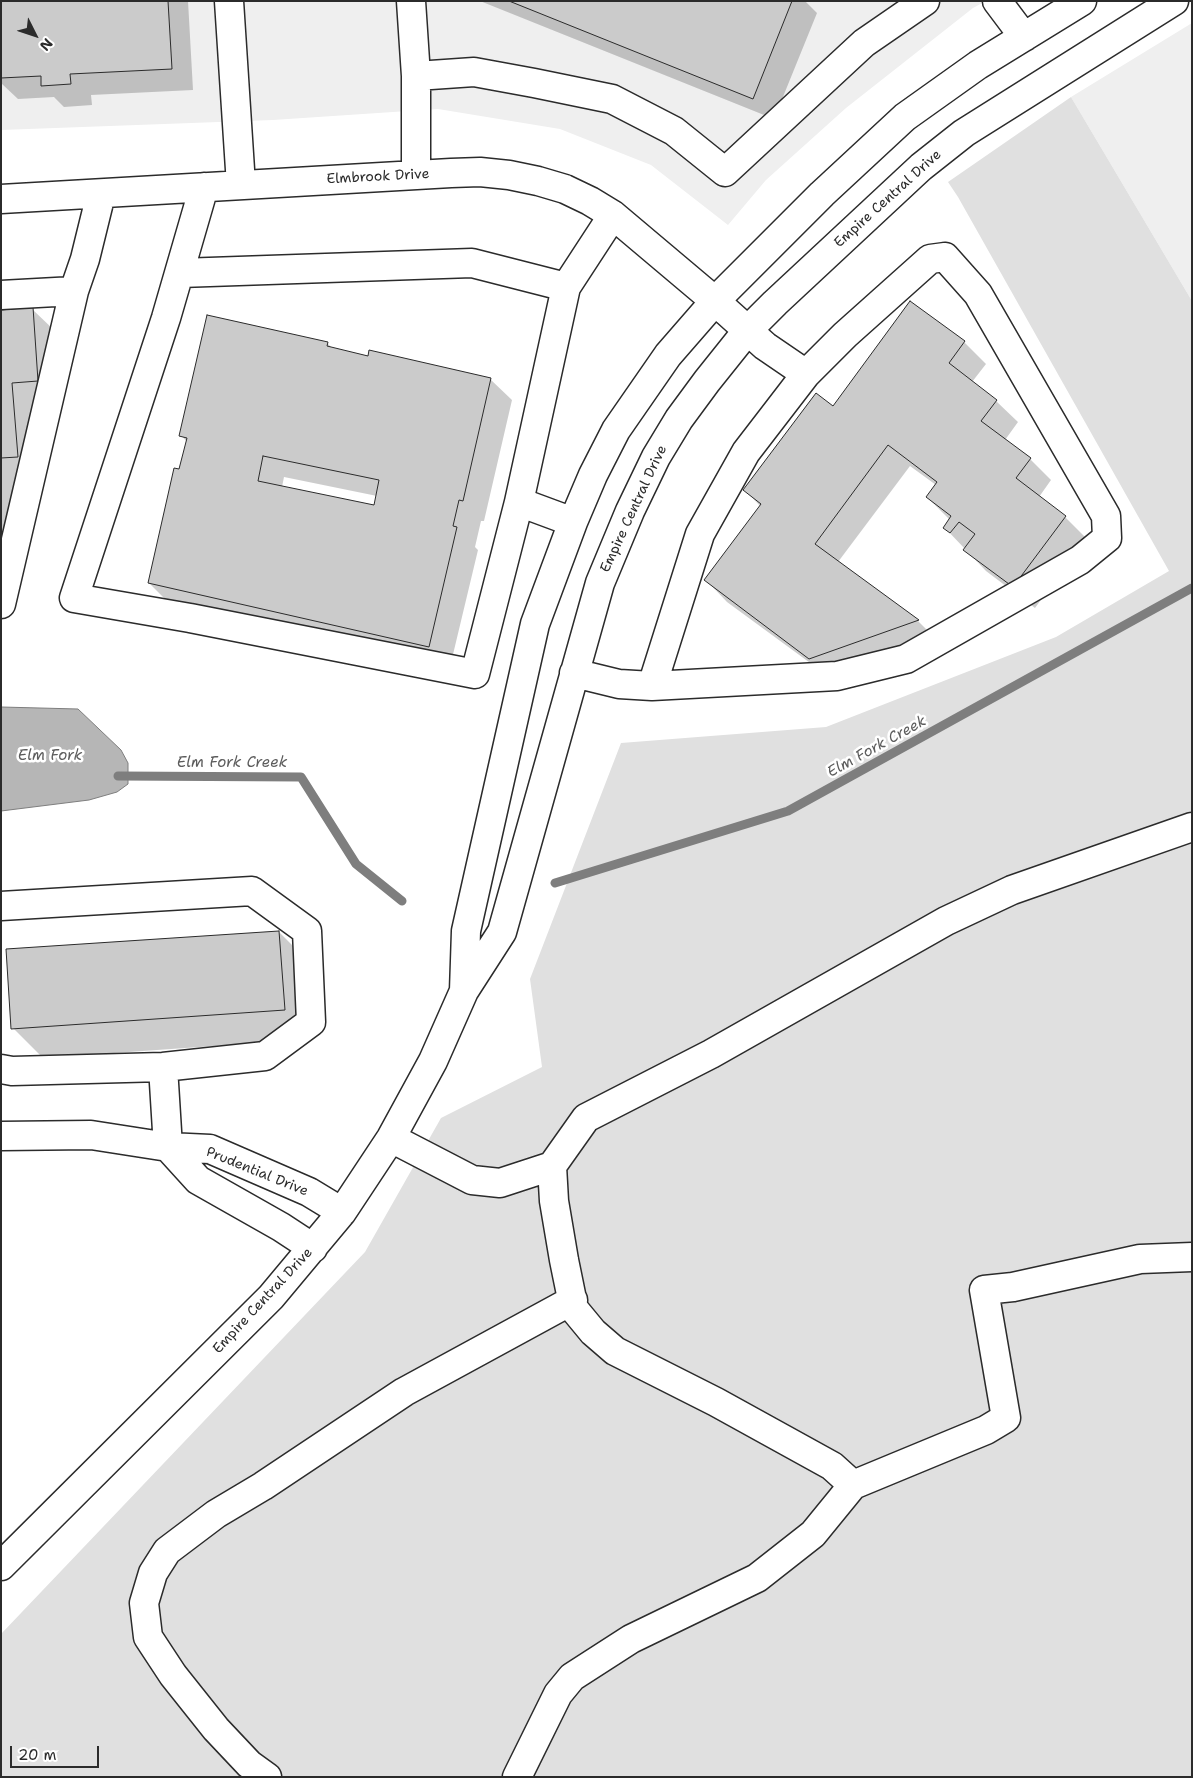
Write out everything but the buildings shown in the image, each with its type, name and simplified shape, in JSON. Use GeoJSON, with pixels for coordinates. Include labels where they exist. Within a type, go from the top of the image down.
{"type":"FeatureCollection","features":[{"type":"Feature","properties":{"kind":"street"},"geometry":{"type":"LineString","coordinates":[[229,1],[241,185]]}},
{"type":"Feature","properties":{"kind":"street"},"geometry":{"type":"LineString","coordinates":[[411,1],[416,76],[416,175]]}},
{"type":"Feature","properties":{"kind":"street"},"geometry":{"type":"LineString","coordinates":[[997,1],[1024,36]]}},
{"type":"Feature","properties":{"kind":"street","name":"Empire Central Drive"},"geometry":{"type":"LineString","coordinates":[[464,991],[466,931],[536,624],[572,522],[616,430],[668,355],[715,301],[822,194],[905,117],[978,65],[1082,1]]}},
{"type":"Feature","properties":{"kind":"street","name":"Empire Central Drive"},"geometry":{"type":"LineString","coordinates":[[1,1566],[271,1297],[342,1212],[391,1138],[433,1061],[464,991],[502,932],[600,583],[630,511],[656,457],[679,419],[747,331],[921,167],[964,133],[1174,1]]}},
{"type":"Feature","properties":{"kind":"street"},"geometry":{"type":"LineString","coordinates":[[416,76],[474,72],[612,99],[674,131],[725,172],[864,43],[914,5]]}},
{"type":"Feature","properties":{"kind":"street","name":"Elmbrook Drive"},"geometry":{"type":"LineString","coordinates":[[1,199],[480,172],[538,181],[590,201],[613,215],[765,346],[806,374]]}},
{"type":"Feature","properties":{"kind":"street"},"geometry":{"type":"LineString","coordinates":[[204,187],[180,273],[74,598],[199,620],[476,674],[519,502],[566,287],[613,215]]}},
{"type":"Feature","properties":{"kind":"street"},"geometry":{"type":"LineString","coordinates":[[1,604],[74,291],[85,259],[100,194]]}},
{"type":"Feature","properties":{"kind":"street"},"geometry":{"type":"LineString","coordinates":[[574,673],[620,684],[652,686],[837,676],[906,659],[1080,560],[1107,538],[1106,516],[1101,507],[978,294],[945,257],[930,259],[806,374],[746,452],[700,534],[652,686]]}},
{"type":"Feature","properties":{"kind":"street"},"geometry":{"type":"LineString","coordinates":[[180,273],[472,263],[566,287]]}},
{"type":"Feature","properties":{"kind":"street"},"geometry":{"type":"LineString","coordinates":[[1,295],[74,291]]}},
{"type":"Feature","properties":{"kind":"street"},"geometry":{"type":"LineString","coordinates":[[519,502],[572,522]]}},
{"type":"Feature","properties":{"kind":"street"},"geometry":{"type":"LineString","coordinates":[[391,1138],[472,1180],[500,1183],[552,1166],[586,1118],[711,1054],[946,920],[1012,890],[1192,827]]}},
{"type":"Feature","properties":{"kind":"street"},"geometry":{"type":"LineString","coordinates":[[1,906],[252,890],[306,931],[311,1022],[266,1056],[163,1067],[12,1071],[1,1069]]}},
{"type":"Feature","properties":{"kind":"street"},"geometry":{"type":"LineString","coordinates":[[163,1067],[168,1146]]}},
{"type":"Feature","properties":{"kind":"street","name":"Prudential Drive"},"geometry":{"type":"LineString","coordinates":[[1,1136],[91,1135],[168,1146],[210,1149],[309,1192],[342,1212]]}},
{"type":"Feature","properties":{"kind":"street","name":"Prudential Drive"},"geometry":{"type":"LineString","coordinates":[[168,1146],[198,1180],[282,1227],[313,1248]]}},
{"type":"Feature","properties":{"kind":"street"},"geometry":{"type":"LineString","coordinates":[[552,1166],[556,1211],[574,1309],[593,1332],[615,1351],[724,1406],[832,1466],[853,1485]]}},
{"type":"Feature","properties":{"kind":"street"},"geometry":{"type":"LineString","coordinates":[[517,1777],[558,1694],[572,1676],[631,1639],[757,1578],[813,1534],[853,1485],[986,1430],[1006,1418],[984,1290],[1013,1287],[1140,1258],[1192,1257]]}},
{"type":"Feature","properties":{"kind":"street"},"geometry":{"type":"LineString","coordinates":[[267,1777],[249,1764],[216,1728],[173,1675],[148,1637],[144,1604],[153,1572],[167,1552],[216,1514],[263,1486],[404,1392],[573,1300]]}},
{"type":"Feature","properties":{"kind":"shaded area"},"geometry":{"type":"Polygon","coordinates":[[[1,1],[986,1],[973,8],[846,108],[766,180],[728,225],[651,165],[560,129],[438,109],[273,120],[1,130],[1,1]]]}},
{"type":"Feature","properties":{"kind":"shaded area"},"geometry":{"type":"Polygon","coordinates":[[[1192,23],[1192,301],[1071,97],[1192,23]]]}},
{"type":"Feature","properties":{"kind":"shaded area"},"geometry":{"type":"Polygon","coordinates":[[[1071,97],[1192,301],[1192,1777],[1,1777],[1,1634],[365,1252],[441,1118],[542,1067],[530,979],[621,743],[826,727],[1056,637],[1169,571],[948,182],[1071,97]]]}},
{"type":"Feature","properties":{"kind":"water","name":"Elm Fork"},"geometry":{"type":"Polygon","coordinates":[[[1,707],[78,709],[121,750],[128,763],[128,784],[117,792],[89,800],[1,811],[1,707]]]}},
{"type":"Feature","properties":{"kind":"waterway","name":"Elm Fork Creek"},"geometry":{"type":"LineString","coordinates":[[555,883],[788,811],[1192,588]]}},
{"type":"Feature","properties":{"kind":"waterway","name":"Elm Fork Creek"},"geometry":{"type":"LineString","coordinates":[[118,776],[301,777],[356,864],[402,901]]}}]}
